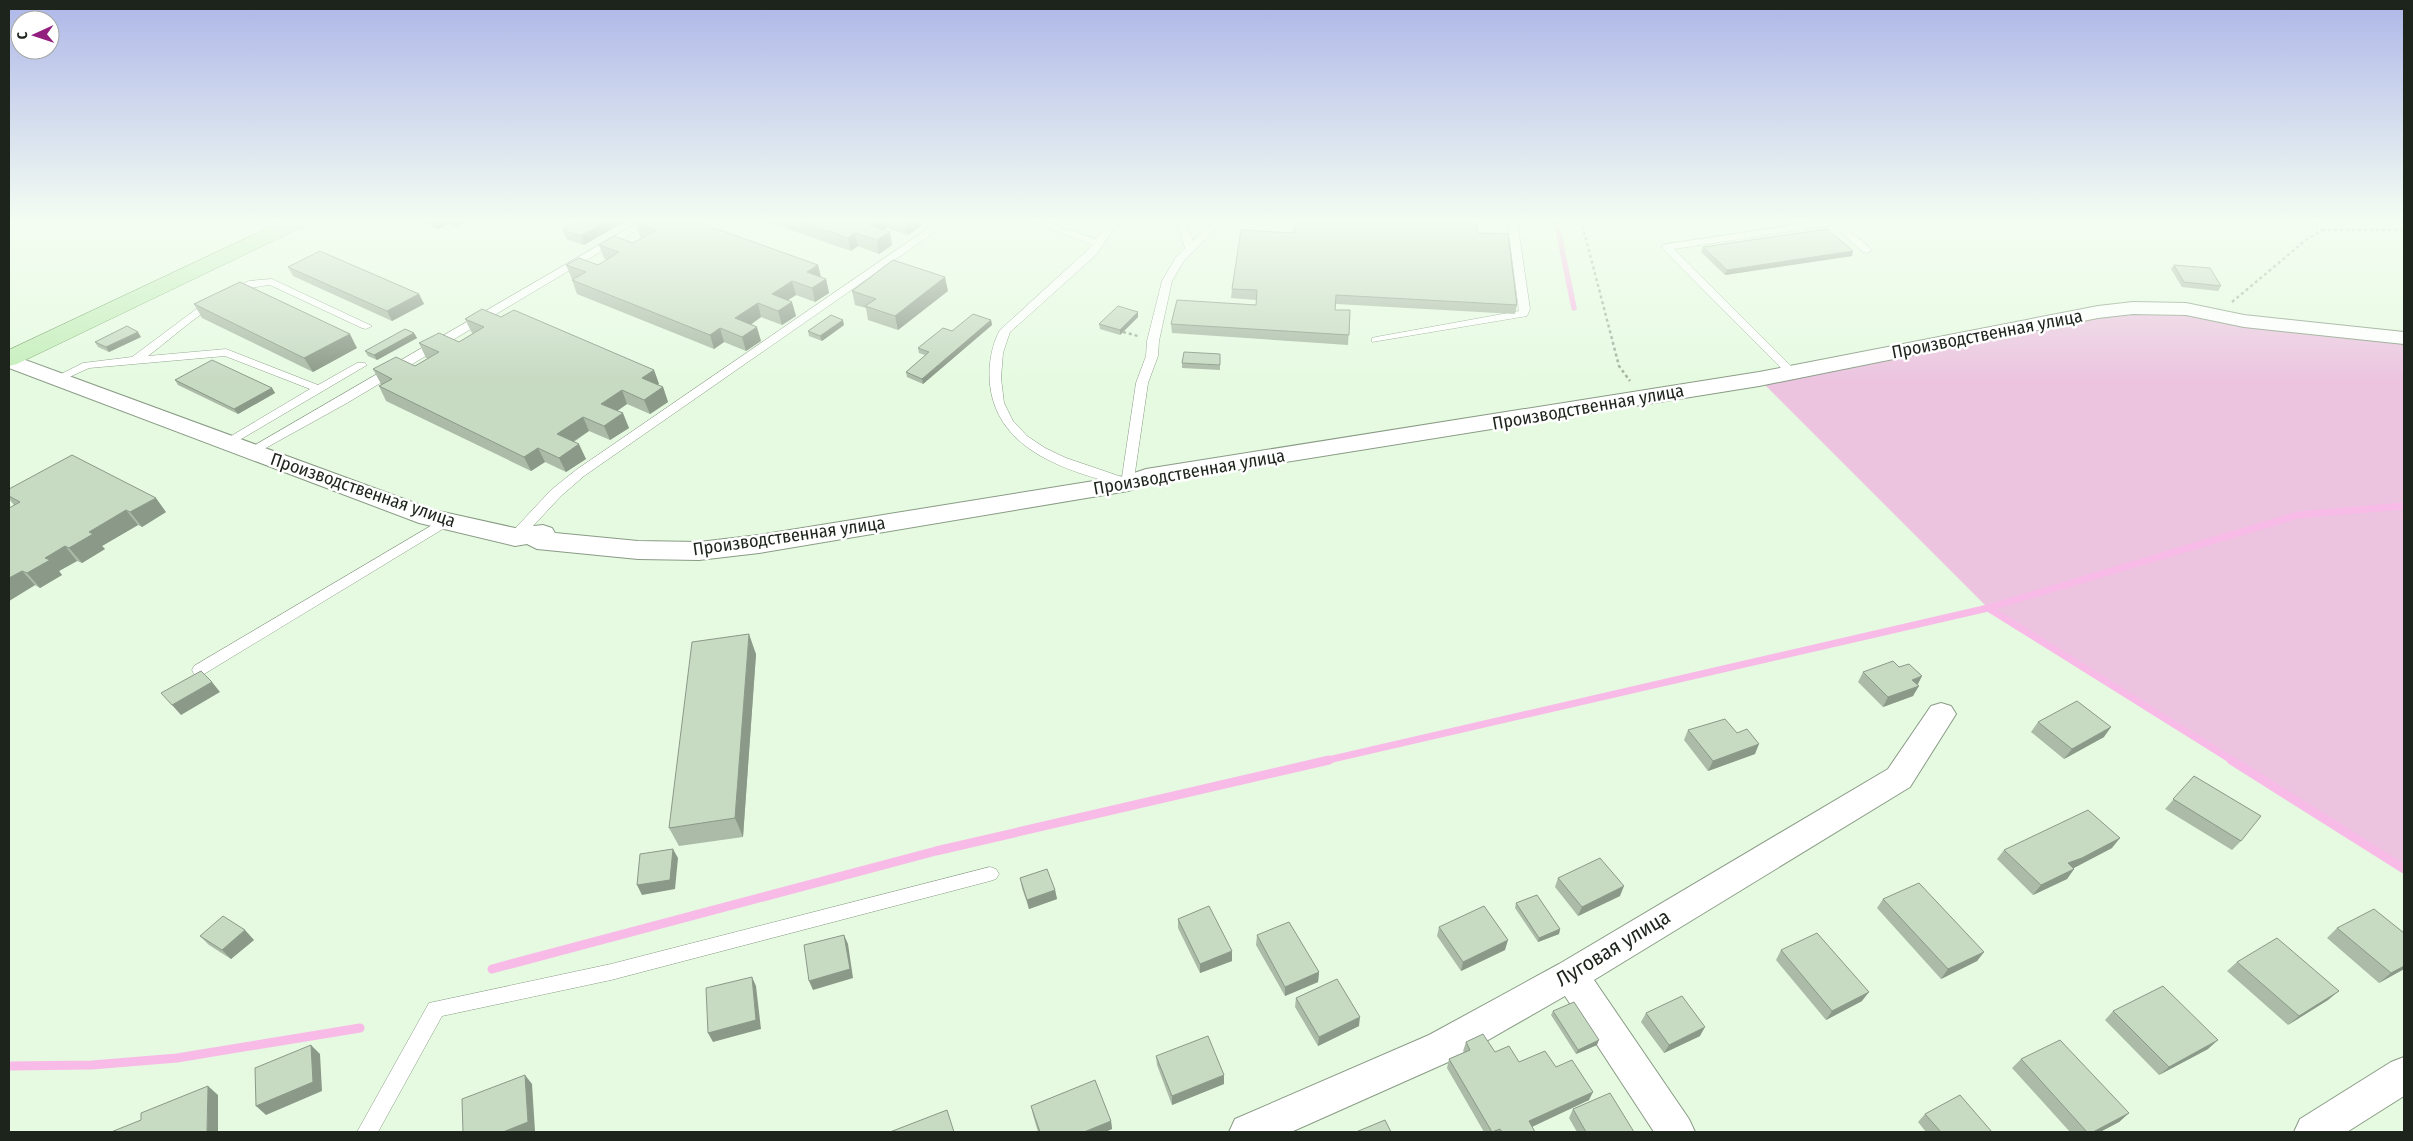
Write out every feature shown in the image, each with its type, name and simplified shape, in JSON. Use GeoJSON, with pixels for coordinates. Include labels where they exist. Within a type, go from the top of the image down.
{"type":"FeatureCollection","features":[{"type":"Feature","properties":{"kind":"main road"},"geometry":{"type":"LineString","coordinates":[[9,360],[190,273]]}},
{"type":"Feature","properties":{"kind":"street","name":"Производственная улица"},"geometry":{"type":"LineString","coordinates":[[9,360],[428,517],[515,536],[543,534],[537,540],[629,549],[699,551],[759,544],[1128,483],[1146,477],[1548,414],[1792,373],[2098,312],[2133,308],[2186,309],[2216,316],[2404,338]]}},
{"type":"Feature","properties":{"kind":"street","name":"Луговая улица"},"geometry":{"type":"LineString","coordinates":[[1248,1132],[1442,1047],[1571,975],[1899,778],[1941,714]]}},
{"type":"Feature","properties":{"kind":"street"},"geometry":{"type":"LineString","coordinates":[[1571,975],[1676,1132]]}},
{"type":"Feature","properties":{"kind":"street"},"geometry":{"type":"LineString","coordinates":[[2313,1132],[2404,1075]]}},
{"type":"Feature","properties":{"kind":"lane"},"geometry":{"type":"LineString","coordinates":[[251,451],[343,400],[558,273]]}},
{"type":"Feature","properties":{"kind":"lane"},"geometry":{"type":"LineString","coordinates":[[515,536],[556,493],[580,473],[870,273]]}},
{"type":"Feature","properties":{"kind":"lane"},"geometry":{"type":"LineString","coordinates":[[1068,273],[1006,330],[1000,340],[997,354],[995,390],[1004,416],[1018,433],[1035,448],[1072,466],[1092,470],[1128,483],[1142,384],[1152,356],[1153,341],[1166,286],[1172,273]]}},
{"type":"Feature","properties":{"kind":"lane"},"geometry":{"type":"LineString","coordinates":[[1376,340],[1523,314],[1525,309],[1520,273]]}},
{"type":"Feature","properties":{"kind":"lane"},"geometry":{"type":"LineString","coordinates":[[1692,273],[1792,373]]}},
{"type":"Feature","properties":{"kind":"lane"},"geometry":{"type":"LineString","coordinates":[[136,359],[211,303],[253,283],[272,282],[366,326]]}},
{"type":"Feature","properties":{"kind":"lane"},"geometry":{"type":"LineString","coordinates":[[59,378],[87,365],[226,352],[319,389]]}},
{"type":"Feature","properties":{"kind":"lane"},"geometry":{"type":"LineString","coordinates":[[227,442],[361,365]]}},
{"type":"Feature","properties":{"kind":"lane"},"geometry":{"type":"LineString","coordinates":[[199,670],[446,521]]}},
{"type":"Feature","properties":{"kind":"lane"},"geometry":{"type":"LineString","coordinates":[[367,1132],[436,1009],[611,972],[990,874]]}},
{"type":"Feature","properties":{"kind":"path"},"geometry":{"type":"LineString","coordinates":[[1595,273],[1619,366],[1641,397]]}},
{"type":"Feature","properties":{"kind":"path"},"geometry":{"type":"LineString","coordinates":[[2216,316],[2265,273]]}},
{"type":"Feature","properties":{"kind":"shaded area"},"geometry":{"type":"Polygon","coordinates":[[[2133,308],[2404,338],[2404,869],[1988,608],[1759,379],[2133,308]]]}},
{"type":"Feature","properties":{"kind":"building"},"geometry":{"type":"Polygon","coordinates":[[[302,273],[371,273],[419,294],[387,311],[302,273]]]}},
{"type":"Feature","properties":{"kind":"building"},"geometry":{"type":"Polygon","coordinates":[[[584,273],[810,273],[826,279],[812,288],[792,281],[772,294],[792,302],[778,311],[758,303],[735,318],[757,327],[742,337],[720,328],[710,335],[572,280],[584,273]]]}},
{"type":"Feature","properties":{"kind":"building"},"geometry":{"type":"Polygon","coordinates":[[[875,273],[934,273],[945,277],[895,316],[865,306],[876,299],[852,291],[875,273]]]}},
{"type":"Feature","properties":{"kind":"building"},"geometry":{"type":"Polygon","coordinates":[[[1234,273],[1513,273],[1517,305],[1336,295],[1335,310],[1350,310],[1349,335],[1171,324],[1177,300],[1256,305],[1257,290],[1232,289],[1234,273]]]}},
{"type":"Feature","properties":{"kind":"building"},"geometry":{"type":"Polygon","coordinates":[[[2179,273],[2213,273],[2221,286],[2184,282],[2179,273]]]}},
{"type":"Feature","properties":{"kind":"building"},"geometry":{"type":"Polygon","coordinates":[[[240,282],[350,334],[304,358],[194,304],[240,282]]]}},
{"type":"Feature","properties":{"kind":"building"},"geometry":{"type":"Polygon","coordinates":[[[1118,306],[1138,312],[1120,330],[1099,324],[1118,306]]]}},
{"type":"Feature","properties":{"kind":"building"},"geometry":{"type":"Polygon","coordinates":[[[482,309],[501,317],[514,310],[654,370],[642,378],[663,387],[644,400],[622,390],[601,404],[623,413],[604,426],[583,417],[557,434],[579,444],[559,458],[538,448],[524,457],[379,386],[392,379],[373,369],[396,357],[415,366],[439,352],[419,343],[439,333],[459,342],[484,327],[465,319],[482,309]]]}},
{"type":"Feature","properties":{"kind":"building"},"geometry":{"type":"Polygon","coordinates":[[[973,314],[991,320],[922,379],[906,372],[929,352],[918,348],[943,328],[952,331],[973,314]]]}},
{"type":"Feature","properties":{"kind":"building"},"geometry":{"type":"Polygon","coordinates":[[[831,315],[843,320],[820,336],[808,331],[831,315]]]}},
{"type":"Feature","properties":{"kind":"building"},"geometry":{"type":"Polygon","coordinates":[[[127,326],[138,332],[106,347],[95,342],[127,326]]]}},
{"type":"Feature","properties":{"kind":"building"},"geometry":{"type":"Polygon","coordinates":[[[405,329],[414,333],[374,355],[365,351],[405,329]]]}},
{"type":"Feature","properties":{"kind":"building"},"geometry":{"type":"Polygon","coordinates":[[[1184,352],[1220,354],[1220,365],[1182,363],[1184,352]]]}},
{"type":"Feature","properties":{"kind":"building"},"geometry":{"type":"Polygon","coordinates":[[[212,360],[272,388],[234,409],[175,380],[212,360]]]}},
{"type":"Feature","properties":{"kind":"building"},"geometry":{"type":"Polygon","coordinates":[[[72,455],[156,498],[130,512],[126,510],[89,532],[93,534],[69,548],[65,546],[45,558],[50,560],[27,573],[22,571],[9,578],[9,508],[20,502],[9,496],[9,489],[72,455]]]}},
{"type":"Feature","properties":{"kind":"building"},"geometry":{"type":"Polygon","coordinates":[[[749,634],[735,818],[669,828],[692,642],[749,634]]]}},
{"type":"Feature","properties":{"kind":"building"},"geometry":{"type":"Polygon","coordinates":[[[1893,661],[1899,667],[1909,664],[1922,676],[1912,680],[1919,686],[1888,697],[1863,672],[1893,661]]]}},
{"type":"Feature","properties":{"kind":"building"},"geometry":{"type":"Polygon","coordinates":[[[201,671],[212,682],[172,705],[161,693],[201,671]]]}},
{"type":"Feature","properties":{"kind":"building"},"geometry":{"type":"Polygon","coordinates":[[[2077,701],[2111,727],[2072,749],[2038,722],[2077,701]]]}},
{"type":"Feature","properties":{"kind":"building"},"geometry":{"type":"Polygon","coordinates":[[[1725,719],[1737,733],[1747,729],[1759,744],[1713,761],[1688,730],[1725,719]]]}},
{"type":"Feature","properties":{"kind":"building"},"geometry":{"type":"Polygon","coordinates":[[[2194,776],[2261,816],[2241,841],[2173,799],[2194,776]]]}},
{"type":"Feature","properties":{"kind":"building"},"geometry":{"type":"Polygon","coordinates":[[[2088,810],[2120,838],[2082,858],[2068,863],[2074,869],[2041,885],[2004,850],[2088,810]]]}},
{"type":"Feature","properties":{"kind":"building"},"geometry":{"type":"Polygon","coordinates":[[[673,849],[670,880],[637,885],[640,854],[673,849]]]}},
{"type":"Feature","properties":{"kind":"building"},"geometry":{"type":"Polygon","coordinates":[[[1600,858],[1624,886],[1582,907],[1558,878],[1600,858]]]}},
{"type":"Feature","properties":{"kind":"building"},"geometry":{"type":"Polygon","coordinates":[[[1047,869],[1055,890],[1027,900],[1020,878],[1047,869]]]}},
{"type":"Feature","properties":{"kind":"building"},"geometry":{"type":"Polygon","coordinates":[[[1919,883],[1984,952],[1948,969],[1883,899],[1919,883]]]}},
{"type":"Feature","properties":{"kind":"building"},"geometry":{"type":"Polygon","coordinates":[[[1537,895],[1560,929],[1539,938],[1516,903],[1537,895]]]}},
{"type":"Feature","properties":{"kind":"building"},"geometry":{"type":"Polygon","coordinates":[[[1209,906],[1232,951],[1200,964],[1178,919],[1209,906]]]}},
{"type":"Feature","properties":{"kind":"building"},"geometry":{"type":"Polygon","coordinates":[[[1484,906],[1508,940],[1463,962],[1439,927],[1484,906]]]}},
{"type":"Feature","properties":{"kind":"building"},"geometry":{"type":"Polygon","coordinates":[[[2374,909],[2404,933],[2404,966],[2391,973],[2337,928],[2374,909]]]}},
{"type":"Feature","properties":{"kind":"building"},"geometry":{"type":"Polygon","coordinates":[[[223,916],[245,930],[222,950],[200,936],[223,916]]]}},
{"type":"Feature","properties":{"kind":"building"},"geometry":{"type":"Polygon","coordinates":[[[1289,922],[1319,972],[1285,987],[1257,935],[1289,922]]]}},
{"type":"Feature","properties":{"kind":"building"},"geometry":{"type":"Polygon","coordinates":[[[1817,933],[1869,992],[1832,1011],[1781,950],[1817,933]]]}},
{"type":"Feature","properties":{"kind":"building"},"geometry":{"type":"Polygon","coordinates":[[[844,935],[850,969],[809,981],[804,945],[844,935]]]}},
{"type":"Feature","properties":{"kind":"building"},"geometry":{"type":"Polygon","coordinates":[[[2277,938],[2339,991],[2299,1016],[2237,962],[2277,938]]]}},
{"type":"Feature","properties":{"kind":"building"},"geometry":{"type":"Polygon","coordinates":[[[752,977],[756,1020],[708,1033],[706,988],[752,977]]]}},
{"type":"Feature","properties":{"kind":"building"},"geometry":{"type":"Polygon","coordinates":[[[1337,979],[1360,1017],[1319,1037],[1296,998],[1337,979]]]}},
{"type":"Feature","properties":{"kind":"building"},"geometry":{"type":"Polygon","coordinates":[[[2163,986],[2218,1040],[2169,1067],[2113,1011],[2163,986]]]}},
{"type":"Feature","properties":{"kind":"building"},"geometry":{"type":"Polygon","coordinates":[[[1682,996],[1705,1027],[1669,1045],[1646,1013],[1682,996]]]}},
{"type":"Feature","properties":{"kind":"building"},"geometry":{"type":"Polygon","coordinates":[[[1574,1002],[1599,1040],[1578,1050],[1553,1011],[1574,1002]]]}},
{"type":"Feature","properties":{"kind":"building"},"geometry":{"type":"Polygon","coordinates":[[[1483,1034],[1495,1052],[1509,1046],[1519,1062],[1545,1051],[1556,1067],[1572,1060],[1593,1092],[1529,1121],[1535,1132],[1502,1132],[1500,1129],[1492,1132],[1449,1059],[1470,1050],[1466,1042],[1483,1034]]]}},
{"type":"Feature","properties":{"kind":"building"},"geometry":{"type":"Polygon","coordinates":[[[1208,1036],[1224,1075],[1172,1096],[1156,1056],[1208,1036]]]}},
{"type":"Feature","properties":{"kind":"building"},"geometry":{"type":"Polygon","coordinates":[[[2060,1040],[2129,1113],[2093,1132],[2087,1132],[2021,1059],[2060,1040]]]}},
{"type":"Feature","properties":{"kind":"building"},"geometry":{"type":"Polygon","coordinates":[[[311,1045],[313,1082],[256,1106],[255,1068],[311,1045]]]}},
{"type":"Feature","properties":{"kind":"building"},"geometry":{"type":"Polygon","coordinates":[[[525,1075],[528,1122],[503,1132],[463,1132],[462,1099],[525,1075]]]}},
{"type":"Feature","properties":{"kind":"building"},"geometry":{"type":"Polygon","coordinates":[[[1095,1080],[1111,1121],[1084,1132],[1040,1132],[1031,1106],[1095,1080]]]}},
{"type":"Feature","properties":{"kind":"building"},"geometry":{"type":"Polygon","coordinates":[[[208,1086],[207,1132],[111,1132],[141,1120],[141,1113],[208,1086]]]}},
{"type":"Feature","properties":{"kind":"building"},"geometry":{"type":"Polygon","coordinates":[[[1610,1093],[1634,1132],[1586,1132],[1573,1109],[1610,1093]]]}},
{"type":"Feature","properties":{"kind":"building"},"geometry":{"type":"Polygon","coordinates":[[[1960,1095],[1992,1132],[1941,1132],[1925,1114],[1960,1095]]]}},
{"type":"Feature","properties":{"kind":"building"},"geometry":{"type":"Polygon","coordinates":[[[947,1110],[954,1132],[890,1132],[947,1110]]]}},
{"type":"Feature","properties":{"kind":"building"},"geometry":{"type":"Polygon","coordinates":[[[1385,1120],[1391,1132],[1356,1132],[1385,1120]]]}},
{"type":"Feature","properties":{"kind":"waterway"},"geometry":{"type":"LineString","coordinates":[[1567,273],[1574,308]]}},
{"type":"Feature","properties":{"kind":"waterway"},"geometry":{"type":"LineString","coordinates":[[1988,608],[2298,515],[2404,506]]}},
{"type":"Feature","properties":{"kind":"waterway"},"geometry":{"type":"LineString","coordinates":[[1324,761],[1988,608]]}},
{"type":"Feature","properties":{"kind":"waterway"},"geometry":{"type":"LineString","coordinates":[[1988,608],[2233,761]]}},
{"type":"Feature","properties":{"kind":"waterway"},"geometry":{"type":"LineString","coordinates":[[492,969],[936,851],[1329,760]]}},
{"type":"Feature","properties":{"kind":"waterway"},"geometry":{"type":"LineString","coordinates":[[2231,760],[2404,869]]}},
{"type":"Feature","properties":{"kind":"waterway"},"geometry":{"type":"LineString","coordinates":[[9,1066],[92,1065],[177,1058],[360,1028]]}}]}
